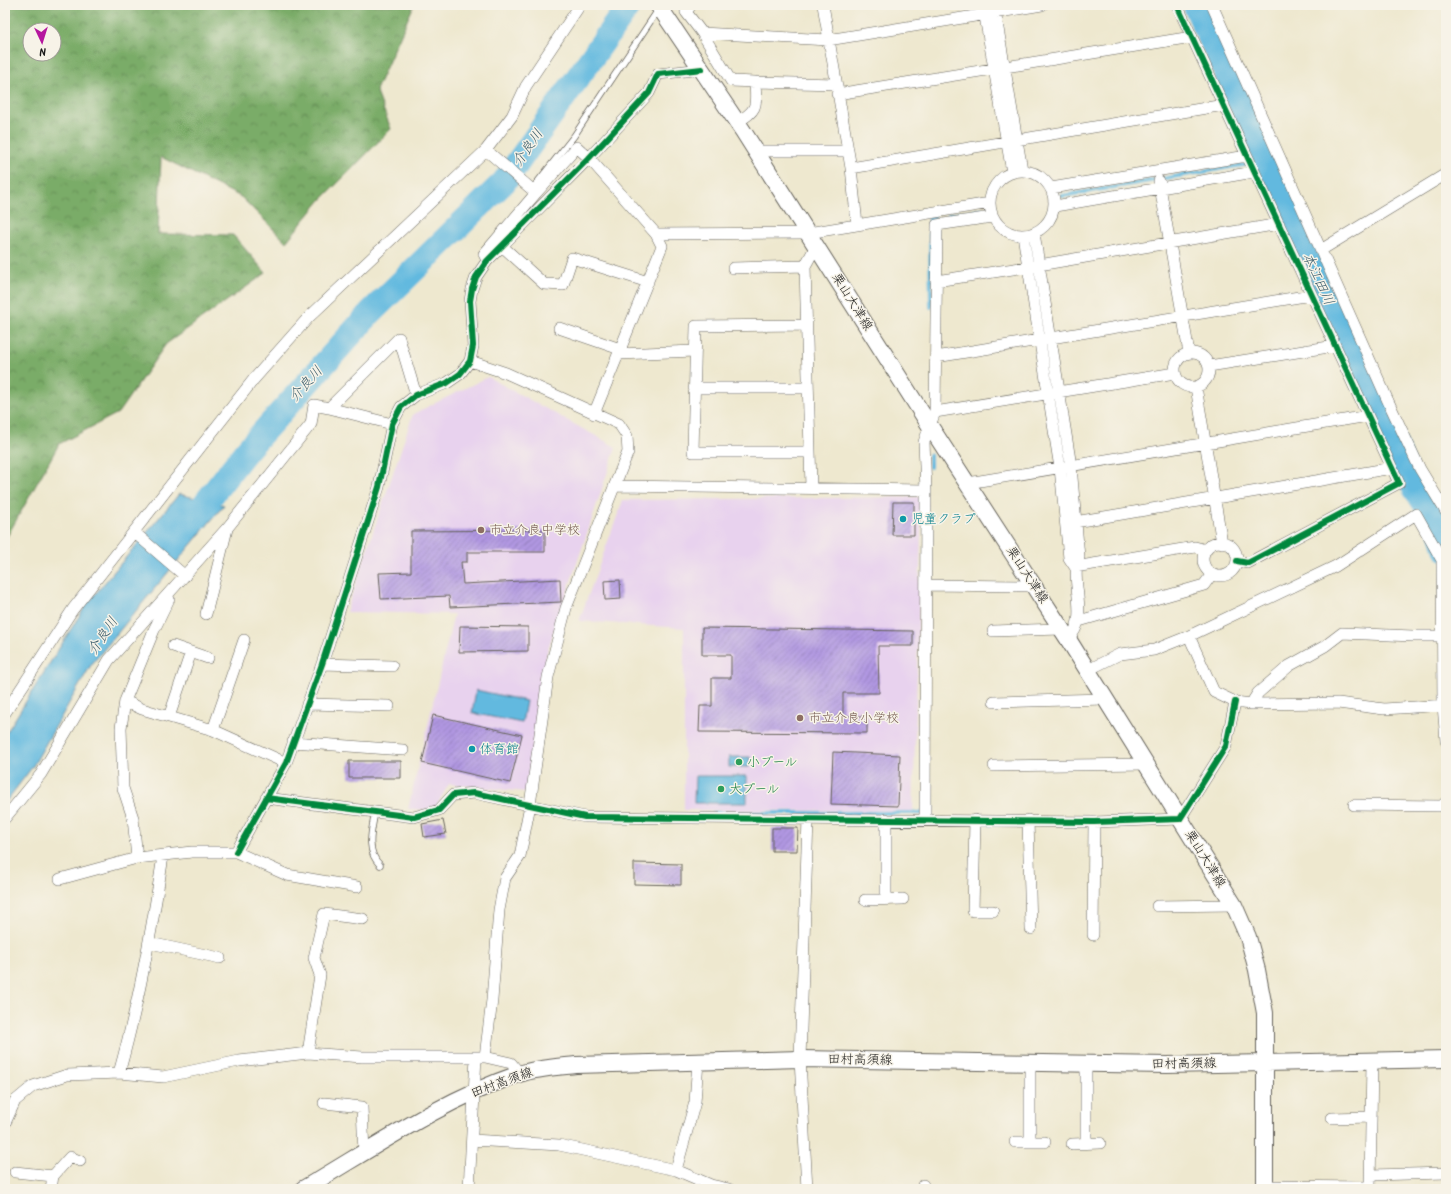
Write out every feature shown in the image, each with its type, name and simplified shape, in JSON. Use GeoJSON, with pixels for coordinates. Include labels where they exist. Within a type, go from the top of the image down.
{"type":"FeatureCollection","features":[{"type":"Feature","properties":{"kind":"main road","name":"栗山大津線"},"geometry":{"type":"LineString","coordinates":[[660,6],[756,151],[812,240],[933,419],[968,484],[1034,586],[1234,906],[1248,938],[1257,970],[1265,1013],[1264,1188]]}},
{"type":"Feature","properties":{"kind":"main road","name":"田村高須線"},"geometry":{"type":"LineString","coordinates":[[303,1189],[459,1099],[520,1074],[546,1068],[576,1065],[800,1059],[1086,1065],[1264,1064],[1446,1059]]}},
{"type":"Feature","properties":{"kind":"street"},"geometry":{"type":"LineString","coordinates":[[5,713],[73,609],[139,536],[254,379],[308,318],[486,150],[512,116],[526,86],[580,5]]}},
{"type":"Feature","properties":{"kind":"street"},"geometry":{"type":"LineString","coordinates":[[691,5],[686,12],[702,33],[731,81],[836,89],[1000,68],[1192,37]]}},
{"type":"Feature","properties":{"kind":"street"},"geometry":{"type":"LineString","coordinates":[[823,5],[836,89],[851,168],[857,224]]}},
{"type":"Feature","properties":{"kind":"street"},"geometry":{"type":"LineString","coordinates":[[702,33],[828,40],[989,9],[1042,5]]}},
{"type":"Feature","properties":{"kind":"street"},"geometry":{"type":"LineString","coordinates":[[1177,5],[1399,483],[1248,563],[1237,561]]}},
{"type":"Feature","properties":{"kind":"street"},"geometry":{"type":"LineString","coordinates":[[1212,5],[1416,462],[1446,512]]}},
{"type":"Feature","properties":{"kind":"street"},"geometry":{"type":"LineString","coordinates":[[989,9],[1017,171]]}},
{"type":"Feature","properties":{"kind":"street"},"geometry":{"type":"LineString","coordinates":[[236,852],[286,763],[308,704],[379,487],[392,424],[401,407],[416,395],[447,383],[460,374],[470,361],[473,346],[470,301],[476,277],[487,261],[589,158],[649,93],[658,74],[702,69]]}},
{"type":"Feature","properties":{"kind":"street"},"geometry":{"type":"LineString","coordinates":[[737,122],[751,114],[754,110],[756,105],[755,82]]}},
{"type":"Feature","properties":{"kind":"street"},"geometry":{"type":"LineString","coordinates":[[851,168],[1224,105]]}},
{"type":"Feature","properties":{"kind":"street"},"geometry":{"type":"LineString","coordinates":[[487,261],[484,254],[532,189],[577,147],[589,158],[656,234],[662,246],[594,414]]}},
{"type":"Feature","properties":{"kind":"street"},"geometry":{"type":"LineString","coordinates":[[486,150],[532,189]]}},
{"type":"Feature","properties":{"kind":"street"},"geometry":{"type":"LineString","coordinates":[[756,151],[848,151]]}},
{"type":"Feature","properties":{"kind":"street"},"geometry":{"type":"LineString","coordinates":[[1055,206],[1247,156]]}},
{"type":"Feature","properties":{"kind":"street"},"geometry":{"type":"LineString","coordinates":[[1017,171],[1039,175],[1051,188],[1055,206],[1048,222],[1034,233],[1023,235],[1013,234],[1005,230],[992,216],[990,203],[991,193],[1003,176],[1017,171]]}},
{"type":"Feature","properties":{"kind":"street"},"geometry":{"type":"LineString","coordinates":[[1051,188],[1254,172]]}},
{"type":"Feature","properties":{"kind":"street"},"geometry":{"type":"LineString","coordinates":[[1321,250],[1446,174]]}},
{"type":"Feature","properties":{"kind":"street"},"geometry":{"type":"LineString","coordinates":[[1159,180],[1189,354]]}},
{"type":"Feature","properties":{"kind":"street"},"geometry":{"type":"LineString","coordinates":[[656,234],[812,240],[857,224],[990,203]]}},
{"type":"Feature","properties":{"kind":"street"},"geometry":{"type":"LineString","coordinates":[[925,820],[926,490],[924,442],[933,419],[936,357],[937,225],[992,216]]}},
{"type":"Feature","properties":{"kind":"street"},"geometry":{"type":"LineString","coordinates":[[936,281],[1279,224]]}},
{"type":"Feature","properties":{"kind":"street"},"geometry":{"type":"LineString","coordinates":[[1033,266],[1034,233]]}},
{"type":"Feature","properties":{"kind":"street"},"geometry":{"type":"LineString","coordinates":[[993,631],[1064,634],[1076,631],[1079,621],[1075,567],[1079,557],[1071,522],[1065,467],[1033,266],[1023,235]]}},
{"type":"Feature","properties":{"kind":"street"},"geometry":{"type":"LineString","coordinates":[[811,488],[805,266],[812,240]]}},
{"type":"Feature","properties":{"kind":"street"},"geometry":{"type":"LineString","coordinates":[[502,246],[544,284],[563,285],[572,258],[648,282]]}},
{"type":"Feature","properties":{"kind":"street"},"geometry":{"type":"LineString","coordinates":[[733,268],[805,266]]}},
{"type":"Feature","properties":{"kind":"street"},"geometry":{"type":"LineString","coordinates":[[936,357],[1312,295]]}},
{"type":"Feature","properties":{"kind":"street"},"geometry":{"type":"LineString","coordinates":[[806,325],[696,326],[693,452],[810,452]]}},
{"type":"Feature","properties":{"kind":"street"},"geometry":{"type":"LineString","coordinates":[[559,328],[620,351],[695,351]]}},
{"type":"Feature","properties":{"kind":"street"},"geometry":{"type":"LineString","coordinates":[[329,408],[399,338],[416,395]]}},
{"type":"Feature","properties":{"kind":"street"},"geometry":{"type":"LineString","coordinates":[[1209,366],[1335,346]]}},
{"type":"Feature","properties":{"kind":"street"},"geometry":{"type":"LineString","coordinates":[[1194,353],[1204,358],[1209,366],[1208,377],[1205,382],[1196,387],[1182,385],[1175,373],[1175,368],[1180,358],[1189,354],[1194,353]]}},
{"type":"Feature","properties":{"kind":"street"},"geometry":{"type":"LineString","coordinates":[[469,1189],[474,1092],[492,1000],[499,910],[505,878],[520,856],[530,805],[548,677],[566,608],[616,486],[628,452],[627,436],[619,424],[506,373],[470,361]]}},
{"type":"Feature","properties":{"kind":"street"},"geometry":{"type":"LineString","coordinates":[[933,419],[1053,393],[1175,373]]}},
{"type":"Feature","properties":{"kind":"street"},"geometry":{"type":"LineString","coordinates":[[1196,387],[1222,543]]}},
{"type":"Feature","properties":{"kind":"street"},"geometry":{"type":"LineString","coordinates":[[694,388],[808,388]]}},
{"type":"Feature","properties":{"kind":"street"},"geometry":{"type":"LineString","coordinates":[[5,818],[41,774],[109,660],[228,526],[311,424],[314,406],[329,408],[392,424]]}},
{"type":"Feature","properties":{"kind":"street"},"geometry":{"type":"LineString","coordinates":[[968,484],[1368,416]]}},
{"type":"Feature","properties":{"kind":"street"},"geometry":{"type":"LineString","coordinates":[[1071,522],[1392,468]]}},
{"type":"Feature","properties":{"kind":"street"},"geometry":{"type":"LineString","coordinates":[[616,486],[926,490]]}},
{"type":"Feature","properties":{"kind":"street"},"geometry":{"type":"LineString","coordinates":[[1086,671],[1120,654],[1154,650],[1189,636],[1336,566],[1416,514],[1442,560],[1446,741]]}},
{"type":"Feature","properties":{"kind":"street"},"geometry":{"type":"LineString","coordinates":[[206,614],[228,526]]}},
{"type":"Feature","properties":{"kind":"street"},"geometry":{"type":"LineString","coordinates":[[139,536],[185,576]]}},
{"type":"Feature","properties":{"kind":"street"},"geometry":{"type":"LineString","coordinates":[[1222,543],[1227,544],[1235,551],[1237,561],[1232,571],[1228,574],[1217,576],[1212,574],[1204,565],[1204,560],[1206,550],[1211,545],[1222,543]]}},
{"type":"Feature","properties":{"kind":"street"},"geometry":{"type":"LineString","coordinates":[[1075,567],[1196,547],[1206,550]]}},
{"type":"Feature","properties":{"kind":"street"},"geometry":{"type":"LineString","coordinates":[[1079,621],[1204,585],[1212,574]]}},
{"type":"Feature","properties":{"kind":"street"},"geometry":{"type":"LineString","coordinates":[[926,585],[1034,586]]}},
{"type":"Feature","properties":{"kind":"street"},"geometry":{"type":"LineString","coordinates":[[136,858],[133,818],[123,788],[121,728],[125,701],[154,630],[176,586]]}},
{"type":"Feature","properties":{"kind":"street"},"geometry":{"type":"LineString","coordinates":[[1251,704],[1258,693],[1289,666],[1325,646],[1342,633],[1443,636]]}},
{"type":"Feature","properties":{"kind":"street"},"geometry":{"type":"LineString","coordinates":[[1189,636],[1214,692],[1235,702],[1251,704],[1338,703],[1384,709],[1445,705]]}},
{"type":"Feature","properties":{"kind":"street"},"geometry":{"type":"LineString","coordinates":[[213,730],[244,640]]}},
{"type":"Feature","properties":{"kind":"street"},"geometry":{"type":"LineString","coordinates":[[173,646],[208,658]]}},
{"type":"Feature","properties":{"kind":"street"},"geometry":{"type":"LineString","coordinates":[[169,717],[191,652]]}},
{"type":"Feature","properties":{"kind":"street"},"geometry":{"type":"LineString","coordinates":[[322,664],[392,666]]}},
{"type":"Feature","properties":{"kind":"street"},"geometry":{"type":"LineString","coordinates":[[994,702],[1105,699]]}},
{"type":"Feature","properties":{"kind":"street"},"geometry":{"type":"LineString","coordinates":[[125,701],[142,709],[213,730],[286,763]]}},
{"type":"Feature","properties":{"kind":"street"},"geometry":{"type":"LineString","coordinates":[[266,798],[414,817],[439,810],[453,795],[474,793],[585,817],[1028,820],[1094,822],[1180,819],[1226,746],[1235,702]]}},
{"type":"Feature","properties":{"kind":"street"},"geometry":{"type":"LineString","coordinates":[[308,704],[389,706]]}},
{"type":"Feature","properties":{"kind":"street"},"geometry":{"type":"LineString","coordinates":[[293,742],[403,750]]}},
{"type":"Feature","properties":{"kind":"street"},"geometry":{"type":"LineString","coordinates":[[994,766],[1146,764]]}},
{"type":"Feature","properties":{"kind":"street"},"geometry":{"type":"LineString","coordinates":[[1354,805],[1442,806],[1446,802]]}},
{"type":"Feature","properties":{"kind":"street"},"geometry":{"type":"LineString","coordinates":[[807,1189],[800,1059],[808,819]]}},
{"type":"Feature","properties":{"kind":"street"},"geometry":{"type":"LineString","coordinates":[[886,819],[886,899]]}},
{"type":"Feature","properties":{"kind":"street"},"geometry":{"type":"LineString","coordinates":[[975,820],[973,911],[993,911]]}},
{"type":"Feature","properties":{"kind":"street"},"geometry":{"type":"LineString","coordinates":[[1028,820],[1031,929]]}},
{"type":"Feature","properties":{"kind":"street"},"geometry":{"type":"LineString","coordinates":[[1093,936],[1094,822]]}},
{"type":"Feature","properties":{"kind":"street"},"geometry":{"type":"LineString","coordinates":[[60,880],[136,858],[192,852],[236,852],[287,875],[357,887]]}},
{"type":"Feature","properties":{"kind":"street"},"geometry":{"type":"LineString","coordinates":[[119,1073],[133,1021],[150,943],[163,856]]}},
{"type":"Feature","properties":{"kind":"street"},"geometry":{"type":"LineString","coordinates":[[865,900],[903,899]]}},
{"type":"Feature","properties":{"kind":"street"},"geometry":{"type":"LineString","coordinates":[[1157,906],[1234,906]]}},
{"type":"Feature","properties":{"kind":"street"},"geometry":{"type":"LineString","coordinates":[[308,1053],[320,975],[314,958],[324,914],[363,919]]}},
{"type":"Feature","properties":{"kind":"street"},"geometry":{"type":"LineString","coordinates":[[150,943],[220,958]]}},
{"type":"Feature","properties":{"kind":"street"},"geometry":{"type":"LineString","coordinates":[[5,1123],[15,1101],[33,1086],[67,1075],[119,1073],[163,1077],[239,1061],[308,1053],[362,1057],[480,1057],[511,1063],[520,1074]]}},
{"type":"Feature","properties":{"kind":"street"},"geometry":{"type":"LineString","coordinates":[[1264,1188],[1370,1188],[1372,1060]]}},
{"type":"Feature","properties":{"kind":"street"},"geometry":{"type":"LineString","coordinates":[[676,1170],[695,1102],[698,1062]]}},
{"type":"Feature","properties":{"kind":"street"},"geometry":{"type":"LineString","coordinates":[[1030,1063],[1030,1142]]}},
{"type":"Feature","properties":{"kind":"street"},"geometry":{"type":"LineString","coordinates":[[1086,1065],[1086,1143]]}},
{"type":"Feature","properties":{"kind":"street"},"geometry":{"type":"LineString","coordinates":[[324,1103],[362,1107],[364,1153]]}},
{"type":"Feature","properties":{"kind":"street"},"geometry":{"type":"LineString","coordinates":[[1332,1118],[1370,1117]]}},
{"type":"Feature","properties":{"kind":"street"},"geometry":{"type":"LineString","coordinates":[[472,1140],[559,1145],[676,1170],[711,1187],[729,1189]]}},
{"type":"Feature","properties":{"kind":"street"},"geometry":{"type":"LineString","coordinates":[[1015,1142],[1045,1142]]}},
{"type":"Feature","properties":{"kind":"street"},"geometry":{"type":"LineString","coordinates":[[1072,1144],[1100,1143]]}},
{"type":"Feature","properties":{"kind":"street"},"geometry":{"type":"LineString","coordinates":[[51,1189],[53,1176],[70,1157],[80,1161]]}},
{"type":"Feature","properties":{"kind":"street"},"geometry":{"type":"LineString","coordinates":[[16,1172],[53,1176]]}},
{"type":"Feature","properties":{"kind":"street"},"geometry":{"type":"LineString","coordinates":[[1371,1175],[1446,1173]]}},
{"type":"Feature","properties":{"kind":"lane"},"geometry":{"type":"LineString","coordinates":[[532,189],[574,136],[660,6]]}},
{"type":"Feature","properties":{"kind":"lane"},"geometry":{"type":"LineString","coordinates":[[375,812],[370,848],[374,858],[380,865]]}},
{"type":"Feature","properties":{"kind":"shaded area","name":"市立介良中学校"},"geometry":{"type":"Polygon","coordinates":[[[488,377],[616,447],[547,652],[526,792],[449,784],[434,810],[408,809],[454,614],[346,612],[413,414],[488,377]]]}},
{"type":"Feature","properties":{"kind":"shaded area","name":"市立介良小学校"},"geometry":{"type":"Polygon","coordinates":[[[922,497],[913,811],[684,810],[684,628],[579,621],[623,500],[922,497]]]}},
{"type":"Feature","properties":{"kind":"green space"},"geometry":{"type":"Polygon","coordinates":[[[5,5],[414,5],[376,90],[391,129],[320,201],[286,242],[241,197],[161,157],[158,234],[233,235],[266,273],[166,344],[118,413],[59,444],[5,540],[5,5]]]}},
{"type":"Feature","properties":{"kind":"water"},"geometry":{"type":"Polygon","coordinates":[[[179,494],[224,505],[91,665],[33,766],[5,803],[5,735],[86,605],[179,494]]]}},
{"type":"Feature","properties":{"kind":"water"},"geometry":{"type":"Polygon","coordinates":[[[476,690],[526,701],[522,723],[472,713],[476,690]]]}},
{"type":"Feature","properties":{"kind":"water","name":"小プール"},"geometry":{"type":"Polygon","coordinates":[[[729,757],[750,757],[749,767],[729,767],[729,757]]]}},
{"type":"Feature","properties":{"kind":"water","name":"大プール"},"geometry":{"type":"Polygon","coordinates":[[[695,776],[747,776],[747,803],[694,803],[695,776]]]}},
{"type":"Feature","properties":{"kind":"building","name":"児童クラブ"},"geometry":{"type":"Polygon","coordinates":[[[893,502],[914,502],[914,535],[892,535],[893,502]]]}},
{"type":"Feature","properties":{"kind":"building"},"geometry":{"type":"Polygon","coordinates":[[[545,530],[545,552],[467,552],[467,562],[461,562],[463,584],[560,579],[561,602],[450,607],[449,596],[381,599],[379,573],[411,572],[411,531],[545,530]]]}},
{"type":"Feature","properties":{"kind":"building"},"geometry":{"type":"Polygon","coordinates":[[[620,580],[621,599],[605,600],[604,581],[620,580]]]}},
{"type":"Feature","properties":{"kind":"building"},"geometry":{"type":"Polygon","coordinates":[[[460,626],[528,627],[528,651],[459,652],[460,626]]]}},
{"type":"Feature","properties":{"kind":"building"},"geometry":{"type":"Polygon","coordinates":[[[702,628],[913,631],[913,646],[878,646],[879,693],[843,693],[843,716],[867,716],[867,733],[699,732],[700,706],[712,706],[712,678],[731,678],[731,655],[702,655],[702,628]]]}},
{"type":"Feature","properties":{"kind":"building","name":"体育館"},"geometry":{"type":"Polygon","coordinates":[[[433,715],[522,735],[510,783],[422,763],[433,715]]]}},
{"type":"Feature","properties":{"kind":"building"},"geometry":{"type":"Polygon","coordinates":[[[833,752],[900,755],[898,806],[831,804],[833,752]]]}},
{"type":"Feature","properties":{"kind":"building"},"geometry":{"type":"Polygon","coordinates":[[[349,761],[401,761],[401,778],[349,778],[349,761]]]}},
{"type":"Feature","properties":{"kind":"building"},"geometry":{"type":"Polygon","coordinates":[[[443,820],[446,834],[424,837],[422,824],[443,820]]]}},
{"type":"Feature","properties":{"kind":"building"},"geometry":{"type":"Polygon","coordinates":[[[772,828],[798,828],[797,851],[772,851],[772,828]]]}},
{"type":"Feature","properties":{"kind":"building"},"geometry":{"type":"Polygon","coordinates":[[[634,863],[681,864],[681,885],[634,884],[634,863]]]}},
{"type":"Feature","properties":{"kind":"waterway","name":"介良川"},"geometry":{"type":"LineString","coordinates":[[186,528],[246,451],[371,312],[504,182],[629,5]]}},
{"type":"Feature","properties":{"kind":"waterway","name":"本江田川"},"geometry":{"type":"LineString","coordinates":[[1195,5],[1259,145],[1318,281],[1376,400],[1412,484],[1439,525],[1446,549]]}},
{"type":"Feature","properties":{"kind":"waterway"},"geometry":{"type":"LineString","coordinates":[[1062,196],[1266,161]]}},
{"type":"Feature","properties":{"kind":"waterway"},"geometry":{"type":"LineString","coordinates":[[949,215],[983,210]]}},
{"type":"Feature","properties":{"kind":"waterway"},"geometry":{"type":"LineString","coordinates":[[931,307],[930,218],[934,217]]}},
{"type":"Feature","properties":{"kind":"waterway"},"geometry":{"type":"LineString","coordinates":[[930,455],[930,467]]}},
{"type":"Feature","properties":{"kind":"waterway"},"geometry":{"type":"LineString","coordinates":[[714,813],[923,813]]}},
{"type":"Feature","properties":{"kind":"cycle path"},"geometry":{"type":"LineString","coordinates":[[1177,5],[1399,483],[1248,563],[1237,561]]}},
{"type":"Feature","properties":{"kind":"cycle path"},"geometry":{"type":"LineString","coordinates":[[236,852],[286,763],[322,664],[379,487],[392,424],[401,407],[416,395],[447,383],[460,374],[470,361],[473,346],[470,301],[476,277],[487,261],[589,158],[649,93],[658,74],[702,69]]}},
{"type":"Feature","properties":{"kind":"cycle path"},"geometry":{"type":"LineString","coordinates":[[266,798],[414,817],[439,810],[453,795],[474,793],[585,817],[1094,822],[1180,819],[1226,746],[1235,702]]}},
{"type":"Feature","properties":{"kind":"place","name":"児童クラブ"},"geometry":{"type":"Point","coordinates":[903,519]}},
{"type":"Feature","properties":{"kind":"place","name":"市立介良中学校"},"geometry":{"type":"Point","coordinates":[481,530]}},
{"type":"Feature","properties":{"kind":"place","name":"市立介良小学校"},"geometry":{"type":"Point","coordinates":[800,718]}},
{"type":"Feature","properties":{"kind":"place","name":"体育館"},"geometry":{"type":"Point","coordinates":[472,749]}},
{"type":"Feature","properties":{"kind":"place","name":"小プール"},"geometry":{"type":"Point","coordinates":[739,762]}},
{"type":"Feature","properties":{"kind":"place","name":"大プール"},"geometry":{"type":"Point","coordinates":[721,789]}}]}
